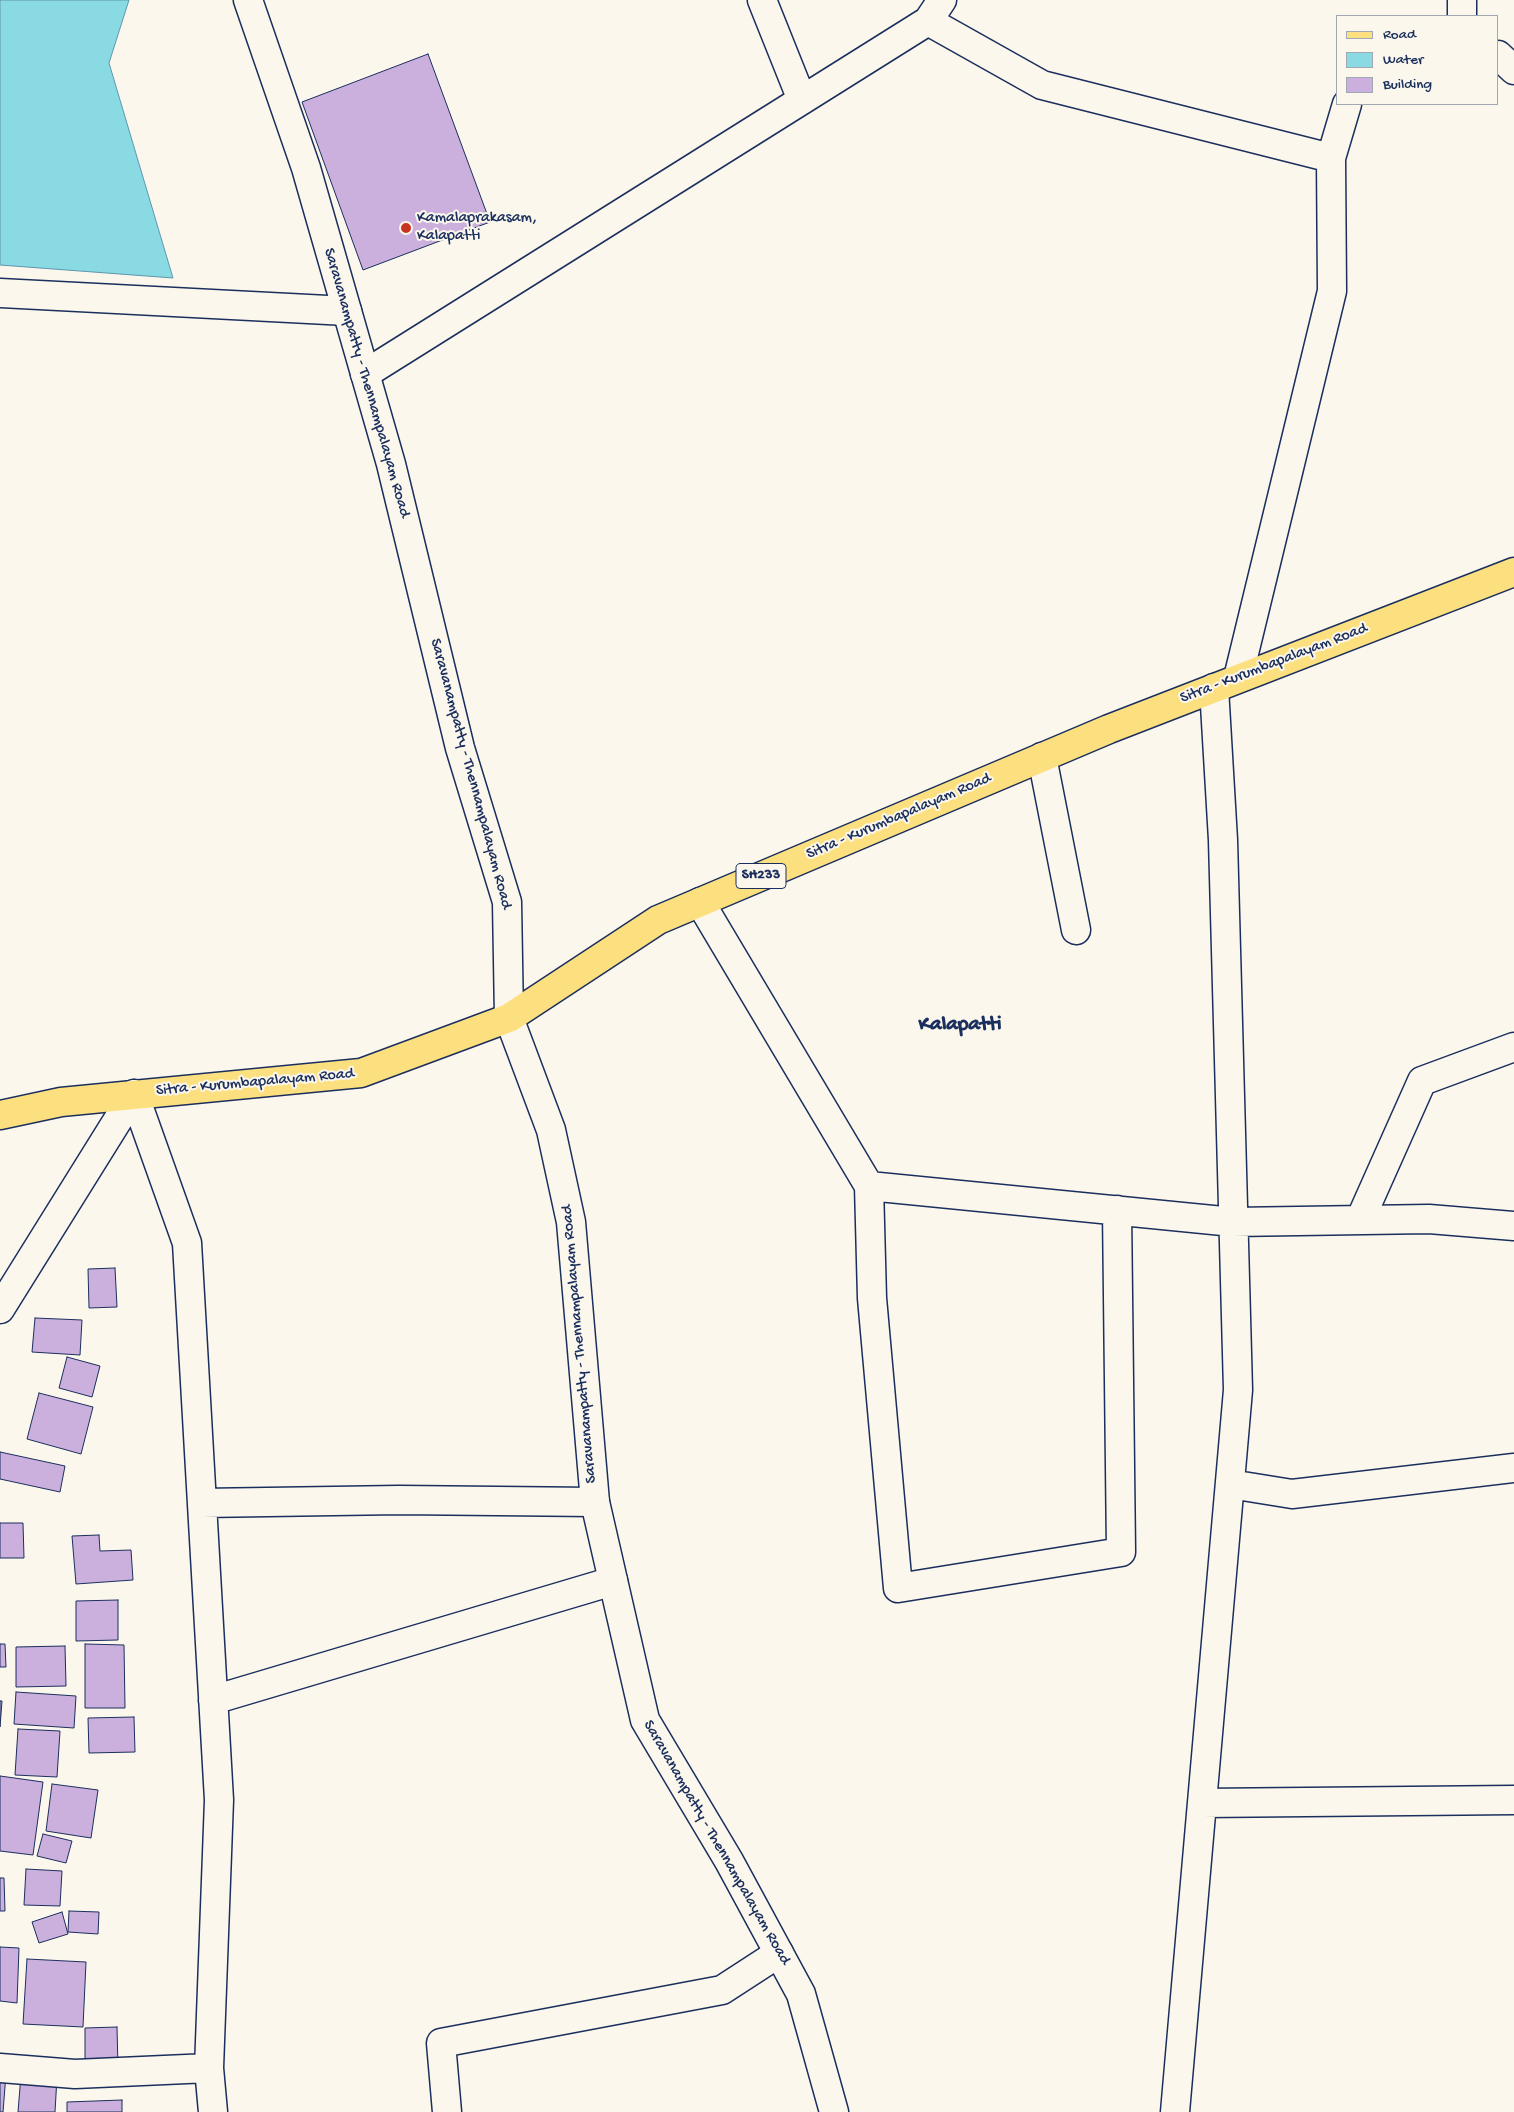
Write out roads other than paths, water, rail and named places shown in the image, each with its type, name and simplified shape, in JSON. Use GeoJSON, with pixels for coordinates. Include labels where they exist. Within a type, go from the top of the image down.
{"type":"FeatureCollection","features":[{"type":"Feature","properties":{"kind":"main road","name":"Sitra - Kurumbapalayam Road"},"geometry":{"type":"LineString","coordinates":[[0,1115],[61,1102],[361,1073],[509,1018],[658,920],[1042,756],[1514,572]]}},
{"type":"Feature","properties":{"kind":"street","name":"Saravanampatty - Thennampalayam Road"},"geometry":{"type":"LineString","coordinates":[[248,0],[306,168],[391,464],[460,748],[507,902],[509,1018],[551,1130],[571,1222],[595,1502],[645,1720],[729,1861],[801,1994],[834,2112]]}},
{"type":"Feature","properties":{"kind":"street"},"geometry":{"type":"LineString","coordinates":[[762,0],[802,100]]}},
{"type":"Feature","properties":{"kind":"street"},"geometry":{"type":"LineString","coordinates":[[1462,0],[1462,15]]}},
{"type":"Feature","properties":{"kind":"street"},"geometry":{"type":"LineString","coordinates":[[365,374],[802,100],[935,10],[1042,85],[1331,158]]}},
{"type":"Feature","properties":{"kind":"street"},"geometry":{"type":"LineString","coordinates":[[1499,57],[1514,70]]}},
{"type":"Feature","properties":{"kind":"street"},"geometry":{"type":"LineString","coordinates":[[1175,2112],[1238,1390],[1223,840],[1226,683],[1332,291],[1331,158],[1347,105]]}},
{"type":"Feature","properties":{"kind":"street"},"geometry":{"type":"LineString","coordinates":[[0,293],[347,312]]}},
{"type":"Feature","properties":{"kind":"street"},"geometry":{"type":"LineString","coordinates":[[1042,756],[1076,930]]}},
{"type":"Feature","properties":{"kind":"street"},"geometry":{"type":"LineString","coordinates":[[700,902],[869,1186],[872,1298],[898,1588],[1121,1552],[1117,1210]]}},
{"type":"Feature","properties":{"kind":"street"},"geometry":{"type":"LineString","coordinates":[[1360,1220],[1422,1081],[1514,1048]]}},
{"type":"Feature","properties":{"kind":"street"},"geometry":{"type":"LineString","coordinates":[[0,1309],[134,1094]]}},
{"type":"Feature","properties":{"kind":"street"},"geometry":{"type":"LineString","coordinates":[[134,1094],[187,1243],[219,1800],[209,2068],[213,2112]]}},
{"type":"Feature","properties":{"kind":"street"},"geometry":{"type":"LineString","coordinates":[[869,1186],[1233,1222],[1429,1219],[1514,1226]]}},
{"type":"Feature","properties":{"kind":"street"},"geometry":{"type":"LineString","coordinates":[[1230,1484],[1292,1494],[1514,1468]]}},
{"type":"Feature","properties":{"kind":"street"},"geometry":{"type":"LineString","coordinates":[[202,1503],[399,1500],[595,1502]]}},
{"type":"Feature","properties":{"kind":"street"},"geometry":{"type":"LineString","coordinates":[[213,1700],[613,1581]]}},
{"type":"Feature","properties":{"kind":"street"},"geometry":{"type":"LineString","coordinates":[[1202,1803],[1514,1800]]}},
{"type":"Feature","properties":{"kind":"street"},"geometry":{"type":"LineString","coordinates":[[447,2112],[441,2043],[722,1990],[779,1953]]}},
{"type":"Feature","properties":{"kind":"street"},"geometry":{"type":"LineString","coordinates":[[0,2068],[75,2074],[209,2068]]}},
{"type":"Feature","properties":{"kind":"water"},"geometry":{"type":"Polygon","coordinates":[[[0,0],[129,0],[109,63],[173,278],[0,265],[0,0]]]}},
{"type":"Feature","properties":{"kind":"place","name":"Kamalaprakasam, Kalapatti"},"geometry":{"type":"Point","coordinates":[406,228]}},
{"type":"Feature","properties":{"kind":"district","name":"Kalapatti"},"geometry":{"type":"Point","coordinates":[960,1026]}}]}
